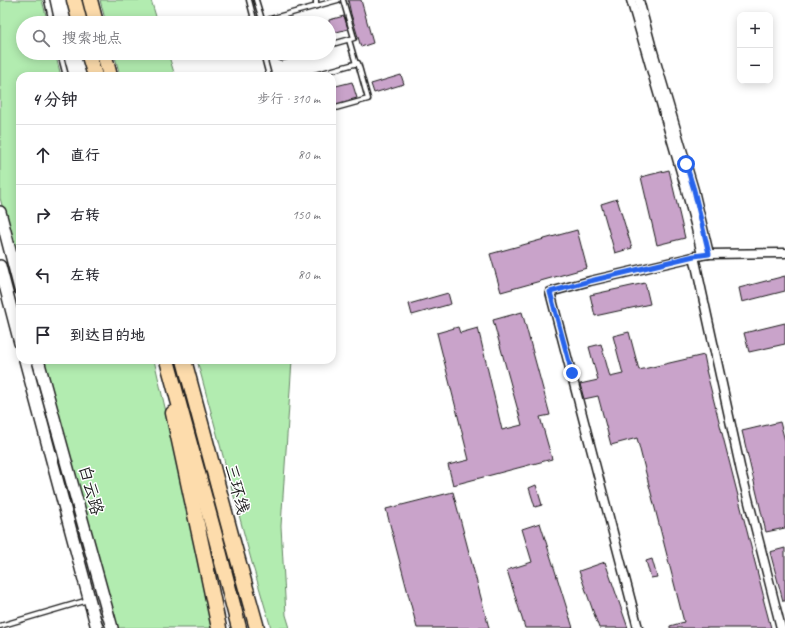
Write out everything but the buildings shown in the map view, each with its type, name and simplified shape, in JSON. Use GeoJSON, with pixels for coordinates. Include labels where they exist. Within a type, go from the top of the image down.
{"type":"FeatureCollection","features":[{"type":"Feature","properties":{"kind":"highway"},"geometry":{"type":"LineString","coordinates":[[74,0],[78,16]]}},
{"type":"Feature","properties":{"kind":"highway"},"geometry":{"type":"LineString","coordinates":[[90,0],[94,16]]}},
{"type":"Feature","properties":{"kind":"highway"},"geometry":{"type":"LineString","coordinates":[[90,60],[94,72]]}},
{"type":"Feature","properties":{"kind":"highway"},"geometry":{"type":"LineString","coordinates":[[106,60],[109,72]]}},
{"type":"Feature","properties":{"kind":"highway","name":"三环线"},"geometry":{"type":"LineString","coordinates":[[185,364],[257,628]]}},
{"type":"Feature","properties":{"kind":"highway"},"geometry":{"type":"LineString","coordinates":[[169,366],[173,416],[219,628]]}},
{"type":"Feature","properties":{"kind":"highway","name":"三环线"},"geometry":{"type":"LineString","coordinates":[[169,366],[239,628]]}},
{"type":"Feature","properties":{"kind":"highway"},"geometry":{"type":"LineString","coordinates":[[233,542],[247,565],[266,628]]}},
{"type":"Feature","properties":{"kind":"street"},"geometry":{"type":"LineString","coordinates":[[631,0],[695,224],[702,255],[741,471],[781,628]]}},
{"type":"Feature","properties":{"kind":"street"},"geometry":{"type":"LineString","coordinates":[[639,0],[694,190],[702,255]]}},
{"type":"Feature","properties":{"kind":"street"},"geometry":{"type":"LineString","coordinates":[[0,212],[16,274]]}},
{"type":"Feature","properties":{"kind":"street"},"geometry":{"type":"LineString","coordinates":[[638,628],[550,292],[590,281],[702,255],[785,253]]}},
{"type":"Feature","properties":{"kind":"street"},"geometry":{"type":"LineString","coordinates":[[0,266],[16,328]]}},
{"type":"Feature","properties":{"kind":"street","name":"白云路"},"geometry":{"type":"LineString","coordinates":[[26,364],[97,628]]}},
{"type":"Feature","properties":{"kind":"street","name":"白云路"},"geometry":{"type":"LineString","coordinates":[[39,364],[112,628]]}},
{"type":"Feature","properties":{"kind":"lane"},"geometry":{"type":"LineString","coordinates":[[47,0],[50,16]]}},
{"type":"Feature","properties":{"kind":"lane"},"geometry":{"type":"LineString","coordinates":[[249,0],[253,16]]}},
{"type":"Feature","properties":{"kind":"lane"},"geometry":{"type":"LineString","coordinates":[[256,0],[261,16]]}},
{"type":"Feature","properties":{"kind":"lane"},"geometry":{"type":"LineString","coordinates":[[316,0],[316,6]]}},
{"type":"Feature","properties":{"kind":"lane"},"geometry":{"type":"LineString","coordinates":[[281,16],[338,0]]}},
{"type":"Feature","properties":{"kind":"lane"},"geometry":{"type":"LineString","coordinates":[[336,43],[354,38],[343,0]]}},
{"type":"Feature","properties":{"kind":"lane"},"geometry":{"type":"LineString","coordinates":[[336,108],[368,99],[358,63],[356,64],[349,40]]}},
{"type":"Feature","properties":{"kind":"lane"},"geometry":{"type":"LineString","coordinates":[[62,60],[65,72]]}},
{"type":"Feature","properties":{"kind":"lane"},"geometry":{"type":"LineString","coordinates":[[265,60],[268,72]]}},
{"type":"Feature","properties":{"kind":"lane"},"geometry":{"type":"LineString","coordinates":[[326,72],[356,64]]}},
{"type":"Feature","properties":{"kind":"lane"},"geometry":{"type":"LineString","coordinates":[[0,626],[89,600]]}},
{"type":"Feature","properties":{"kind":"green space"},"geometry":{"type":"Polygon","coordinates":[[[0,0],[42,0],[46,16],[16,16],[16,60],[57,60],[60,72],[16,72],[16,258],[0,198],[0,0]]]}},
{"type":"Feature","properties":{"kind":"green space"},"geometry":{"type":"Polygon","coordinates":[[[100,0],[151,0],[156,16],[104,16],[100,0]]]}},
{"type":"Feature","properties":{"kind":"green space"},"geometry":{"type":"Polygon","coordinates":[[[116,60],[170,60],[174,72],[119,72],[116,60]]]}},
{"type":"Feature","properties":{"kind":"green space"},"geometry":{"type":"Polygon","coordinates":[[[44,364],[155,364],[188,507],[212,628],[116,628],[44,364]]]}},
{"type":"Feature","properties":{"kind":"green space"},"geometry":{"type":"Polygon","coordinates":[[[198,364],[292,364],[281,526],[286,615],[290,628],[271,628],[198,364]]]}},
{"type":"Feature","properties":{"kind":"route"},"geometry":{"type":"LineString","coordinates":[[572,373],[550,292],[694,256],[709,254],[694,190],[686,164]]}}]}
